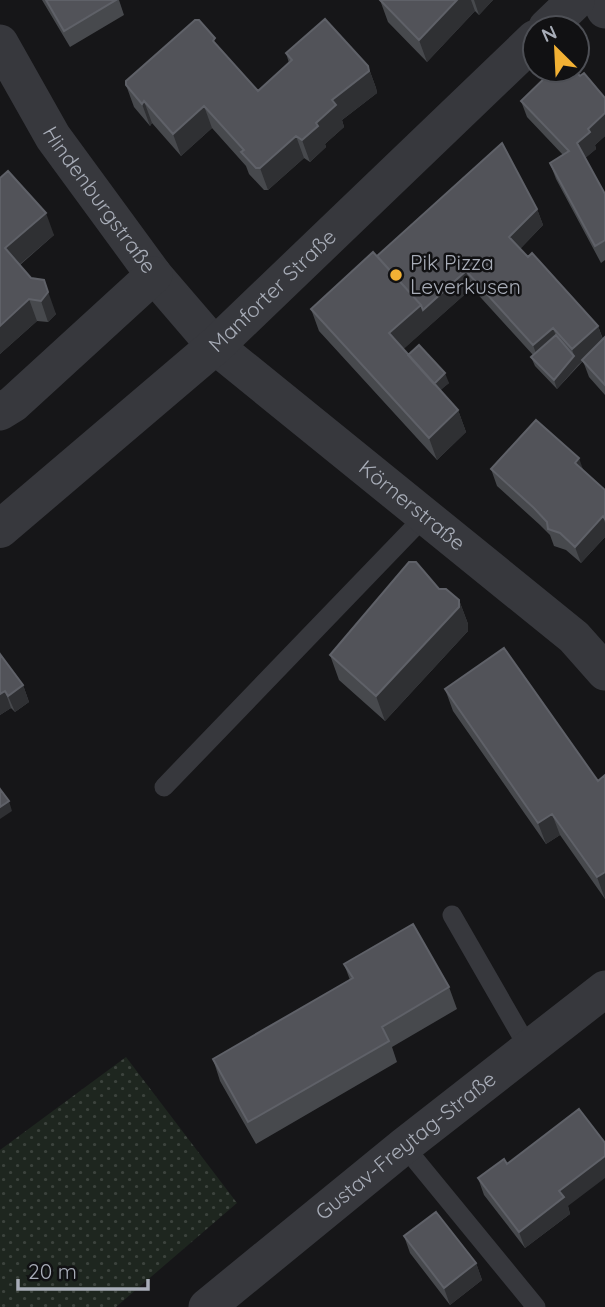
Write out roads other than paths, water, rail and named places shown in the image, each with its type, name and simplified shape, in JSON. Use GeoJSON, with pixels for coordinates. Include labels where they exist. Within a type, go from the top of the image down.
{"type":"FeatureCollection","features":[{"type":"Feature","properties":{"kind":"street"},"geometry":{"type":"LineString","coordinates":[[562,14],[576,0]]}},
{"type":"Feature","properties":{"kind":"street"},"geometry":{"type":"LineString","coordinates":[[600,0],[605,10]]}},
{"type":"Feature","properties":{"kind":"street","name":"Hindenburgstraße"},"geometry":{"type":"LineString","coordinates":[[0,43],[53,137],[154,275],[215,345]]}},
{"type":"Feature","properties":{"kind":"street","name":"Manforter Straße"},"geometry":{"type":"LineString","coordinates":[[0,529],[215,345],[521,52]]}},
{"type":"Feature","properties":{"kind":"street"},"geometry":{"type":"LineString","coordinates":[[0,412],[13,404],[154,275]]}},
{"type":"Feature","properties":{"kind":"street","name":"Körnerstraße"},"geometry":{"type":"LineString","coordinates":[[215,345],[574,637],[605,672]]}},
{"type":"Feature","properties":{"kind":"street","name":"Gustav-Freytag-Straße"},"geometry":{"type":"LineString","coordinates":[[207,1307],[404,1146],[605,989]]}},
{"type":"Feature","properties":{"kind":"lane"},"geometry":{"type":"LineString","coordinates":[[164,787],[426,515]]}},
{"type":"Feature","properties":{"kind":"lane"},"geometry":{"type":"LineString","coordinates":[[452,915],[529,1049]]}},
{"type":"Feature","properties":{"kind":"lane"},"geometry":{"type":"LineString","coordinates":[[404,1146],[536,1307]]}},
{"type":"Feature","properties":{"kind":"place","name":"Pik Pizza Leverkusen"},"geometry":{"type":"Point","coordinates":[396,275]}}]}
